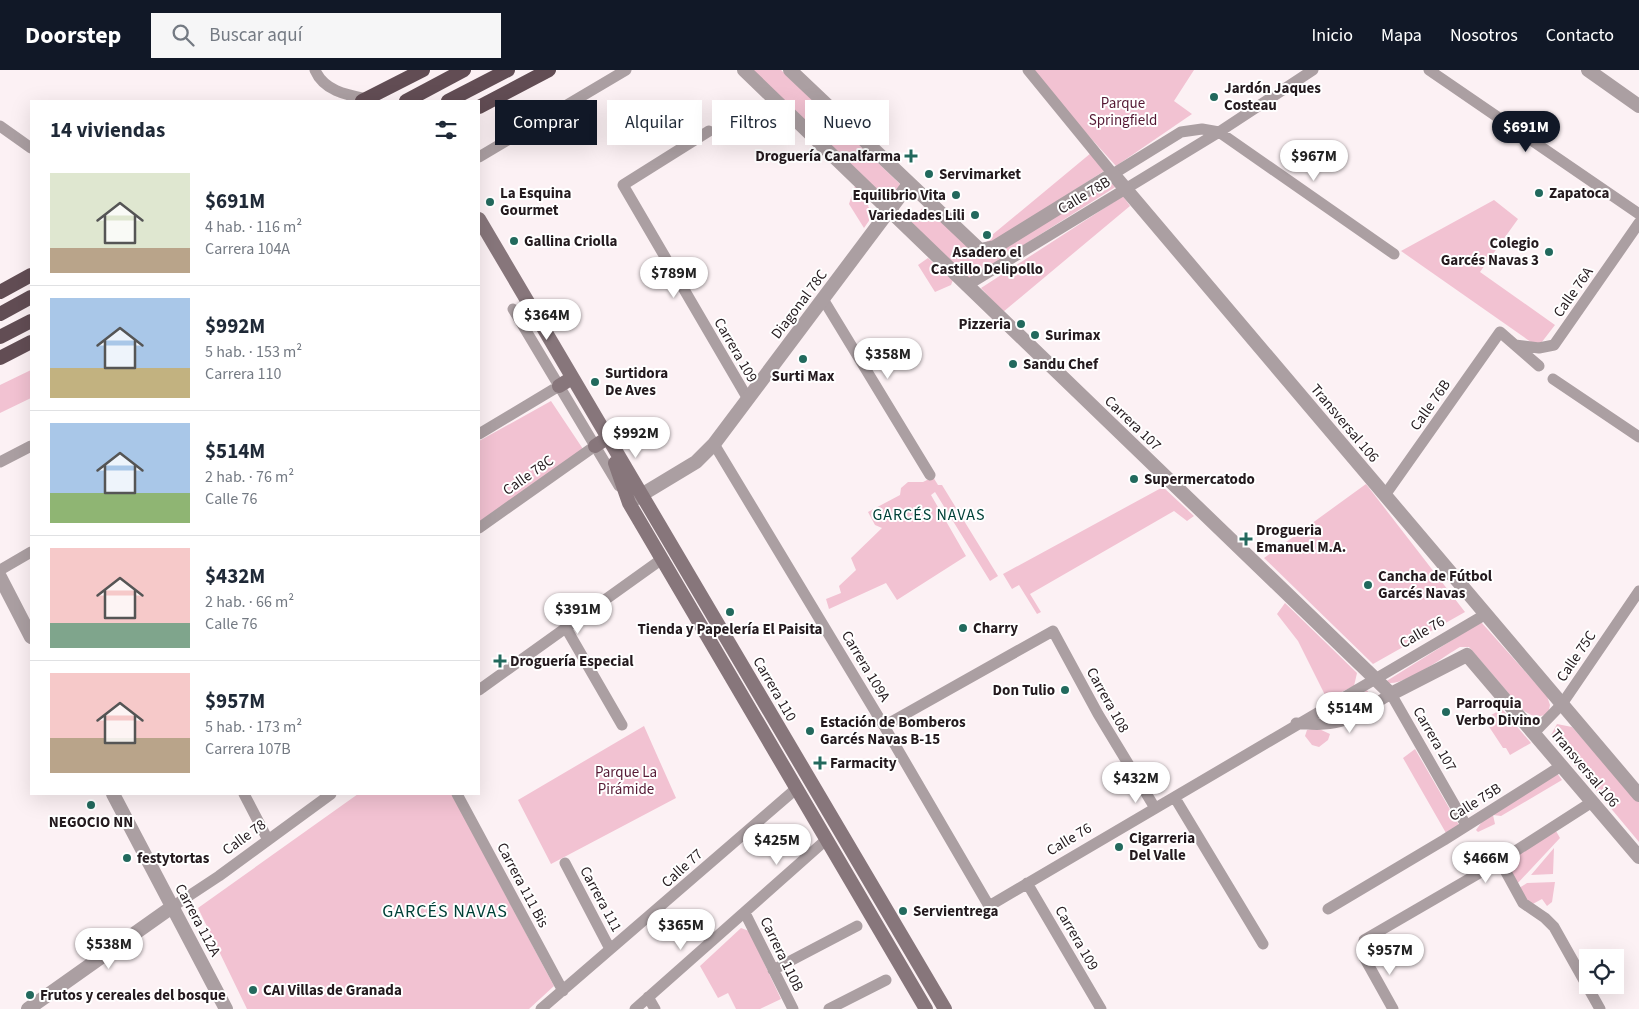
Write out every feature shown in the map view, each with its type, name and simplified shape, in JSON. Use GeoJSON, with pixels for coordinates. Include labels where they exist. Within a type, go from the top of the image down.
{"type":"FeatureCollection","features":[{"type":"Feature","properties":{"kind":"highway"},"geometry":{"type":"LineString","coordinates":[[365,100],[423,70]]}},
{"type":"Feature","properties":{"kind":"highway"},"geometry":{"type":"LineString","coordinates":[[408,100],[464,70]]}},
{"type":"Feature","properties":{"kind":"highway"},"geometry":{"type":"LineString","coordinates":[[450,100],[508,70]]}},
{"type":"Feature","properties":{"kind":"highway"},"geometry":{"type":"LineString","coordinates":[[480,106],[549,70]]}},
{"type":"Feature","properties":{"kind":"highway"},"geometry":{"type":"LineString","coordinates":[[485,82],[522,84]]}},
{"type":"Feature","properties":{"kind":"highway"},"geometry":{"type":"LineString","coordinates":[[0,292],[30,276]]}},
{"type":"Feature","properties":{"kind":"highway"},"geometry":{"type":"LineString","coordinates":[[0,314],[30,298]]}},
{"type":"Feature","properties":{"kind":"highway"},"geometry":{"type":"LineString","coordinates":[[0,337],[30,322]]}},
{"type":"Feature","properties":{"kind":"highway"},"geometry":{"type":"LineString","coordinates":[[0,358],[30,343]]}},
{"type":"Feature","properties":{"kind":"main road","name":"Carrera 110"},"geometry":{"type":"LineString","coordinates":[[480,221],[641,495],[789,760],[797,788],[926,1009]]}},
{"type":"Feature","properties":{"kind":"main road"},"geometry":{"type":"LineString","coordinates":[[559,386],[572,378]]}},
{"type":"Feature","properties":{"kind":"main road","name":"Carrera 110"},"geometry":{"type":"LineString","coordinates":[[607,438],[629,503],[662,559],[945,1009]]}},
{"type":"Feature","properties":{"kind":"main road"},"geometry":{"type":"LineString","coordinates":[[595,446],[607,438]]}},
{"type":"Feature","properties":{"kind":"street"},"geometry":{"type":"LineString","coordinates":[[314,70],[325,84],[338,92],[365,100]]}},
{"type":"Feature","properties":{"kind":"street"},"geometry":{"type":"LineString","coordinates":[[480,156],[626,70]]}},
{"type":"Feature","properties":{"kind":"street","name":"Carrera 107"},"geometry":{"type":"LineString","coordinates":[[744,70],[889,212],[1391,694],[1466,826]]}},
{"type":"Feature","properties":{"kind":"street"},"geometry":{"type":"LineString","coordinates":[[790,70],[909,184]]}},
{"type":"Feature","properties":{"kind":"street","name":"Transversal 106"},"geometry":{"type":"LineString","coordinates":[[1028,70],[1113,174],[1639,795]]}},
{"type":"Feature","properties":{"kind":"street","name":"Calle 78B"},"geometry":{"type":"LineString","coordinates":[[966,286],[1219,132],[1313,70]]}},
{"type":"Feature","properties":{"kind":"street"},"geometry":{"type":"LineString","coordinates":[[1428,70],[1639,214]]}},
{"type":"Feature","properties":{"kind":"street"},"geometry":{"type":"LineString","coordinates":[[1588,70],[1639,106]]}},
{"type":"Feature","properties":{"kind":"street"},"geometry":{"type":"LineString","coordinates":[[0,126],[30,147]]}},
{"type":"Feature","properties":{"kind":"street","name":"Calle 78B"},"geometry":{"type":"LineString","coordinates":[[909,184],[975,247],[984,251],[995,248],[1181,132],[1202,129],[1219,132]]}},
{"type":"Feature","properties":{"kind":"street","name":"Carrera 109"},"geometry":{"type":"LineString","coordinates":[[709,131],[623,185],[748,399]]}},
{"type":"Feature","properties":{"kind":"street"},"geometry":{"type":"LineString","coordinates":[[1219,132],[1394,254]]}},
{"type":"Feature","properties":{"kind":"street","name":"Diagonal 78C"},"geometry":{"type":"LineString","coordinates":[[629,503],[696,462],[714,444],[909,184]]}},
{"type":"Feature","properties":{"kind":"street","name":"Calle 76A"},"geometry":{"type":"LineString","coordinates":[[1515,345],[1539,348],[1554,345],[1639,223]]}},
{"type":"Feature","properties":{"kind":"street"},"geometry":{"type":"LineString","coordinates":[[823,299],[930,475]]}},
{"type":"Feature","properties":{"kind":"street","name":"Carrera 110"},"geometry":{"type":"LineString","coordinates":[[513,309],[629,503]]}},
{"type":"Feature","properties":{"kind":"street","name":"Calle 76B"},"geometry":{"type":"LineString","coordinates":[[1385,495],[1500,332],[1515,345]]}},
{"type":"Feature","properties":{"kind":"street"},"geometry":{"type":"LineString","coordinates":[[1515,345],[1539,366]]}},
{"type":"Feature","properties":{"kind":"street"},"geometry":{"type":"LineString","coordinates":[[1554,379],[1639,436]]}},
{"type":"Feature","properties":{"kind":"street"},"geometry":{"type":"LineString","coordinates":[[480,433],[559,386]]}},
{"type":"Feature","properties":{"kind":"street","name":"Carrera 109A"},"geometry":{"type":"LineString","coordinates":[[714,444],[884,726],[989,906]]}},
{"type":"Feature","properties":{"kind":"street","name":"Calle 78C"},"geometry":{"type":"LineString","coordinates":[[480,527],[595,446]]}},
{"type":"Feature","properties":{"kind":"street"},"geometry":{"type":"LineString","coordinates":[[0,462],[30,447]]}},
{"type":"Feature","properties":{"kind":"street"},"geometry":{"type":"LineString","coordinates":[[0,570],[30,553]]}},
{"type":"Feature","properties":{"kind":"street"},"geometry":{"type":"LineString","coordinates":[[480,689],[662,559]]}},
{"type":"Feature","properties":{"kind":"street"},"geometry":{"type":"LineString","coordinates":[[0,577],[30,635]]}},
{"type":"Feature","properties":{"kind":"street","name":"Calle 75C"},"geometry":{"type":"LineString","coordinates":[[1534,733],[1562,704],[1639,591]]}},
{"type":"Feature","properties":{"kind":"street","name":"Calle 76"},"geometry":{"type":"LineString","coordinates":[[989,906],[1175,798],[1374,678],[1486,614]]}},
{"type":"Feature","properties":{"kind":"street"},"geometry":{"type":"LineString","coordinates":[[566,628],[622,725]]}},
{"type":"Feature","properties":{"kind":"street","name":"Carrera 108"},"geometry":{"type":"LineString","coordinates":[[884,726],[1053,631],[1098,714],[1155,808]]}},
{"type":"Feature","properties":{"kind":"street","name":"Transversal 106"},"geometry":{"type":"LineString","coordinates":[[1391,694],[1467,655],[1639,857]]}},
{"type":"Feature","properties":{"kind":"street"},"geometry":{"type":"LineString","coordinates":[[1296,724],[1324,726],[1338,724],[1391,694]]}},
{"type":"Feature","properties":{"kind":"street","name":"Calle 75B"},"geometry":{"type":"LineString","coordinates":[[1328,909],[1561,766]]}},
{"type":"Feature","properties":{"kind":"street","name":"Calle 77"},"geometry":{"type":"LineString","coordinates":[[541,1009],[797,788]]}},
{"type":"Feature","properties":{"kind":"street","name":"Carrera 112A"},"geometry":{"type":"LineString","coordinates":[[114,795],[226,1009]]}},
{"type":"Feature","properties":{"kind":"street"},"geometry":{"type":"LineString","coordinates":[[245,795],[268,840]]}},
{"type":"Feature","properties":{"kind":"street","name":"Calle 78"},"geometry":{"type":"LineString","coordinates":[[28,1009],[331,795]]}},
{"type":"Feature","properties":{"kind":"street","name":"Carrera 111 Bis"},"geometry":{"type":"LineString","coordinates":[[457,795],[562,991]]}},
{"type":"Feature","properties":{"kind":"street"},"geometry":{"type":"LineString","coordinates":[[1175,798],[1263,944]]}},
{"type":"Feature","properties":{"kind":"street"},"geometry":{"type":"LineString","coordinates":[[1393,1009],[1364,957],[1364,940],[1500,861],[1592,802]]}},
{"type":"Feature","properties":{"kind":"street"},"geometry":{"type":"LineString","coordinates":[[635,1009],[827,839]]}},
{"type":"Feature","properties":{"kind":"street"},"geometry":{"type":"LineString","coordinates":[[1500,861],[1524,904],[1545,918],[1554,927],[1600,1009]]}},
{"type":"Feature","properties":{"kind":"street","name":"Carrera 111"},"geometry":{"type":"LineString","coordinates":[[565,863],[610,949]]}},
{"type":"Feature","properties":{"kind":"street","name":"Carrera 109"},"geometry":{"type":"LineString","coordinates":[[1027,883],[1101,1009]]}},
{"type":"Feature","properties":{"kind":"street","name":"Carrera 110B"},"geometry":{"type":"LineString","coordinates":[[745,913],[792,1009]]}},
{"type":"Feature","properties":{"kind":"street"},"geometry":{"type":"LineString","coordinates":[[773,970],[857,926]]}},
{"type":"Feature","properties":{"kind":"street"},"geometry":{"type":"LineString","coordinates":[[829,1009],[886,980]]}},
{"type":"Feature","properties":{"kind":"street"},"geometry":{"type":"LineString","coordinates":[[648,997],[655,1009]]}},
{"type":"Feature","properties":{"kind":"green space"},"geometry":{"type":"Polygon","coordinates":[[[751,70],[781,70],[812,100],[805,100],[805,122],[795,112],[795,100],[782,100],[751,70]]]}},
{"type":"Feature","properties":{"kind":"green space","name":"Parque Springfield"},"geometry":{"type":"Polygon","coordinates":[[[1029,70],[1194,70],[1174,101],[1192,114],[1116,166],[1029,70]]]}},
{"type":"Feature","properties":{"kind":"green space"},"geometry":{"type":"Polygon","coordinates":[[[829,145],[859,145],[901,185],[888,201],[829,145]]]}},
{"type":"Feature","properties":{"kind":"green space"},"geometry":{"type":"Polygon","coordinates":[[[1091,153],[1104,171],[989,245],[986,240],[1091,153]]]}},
{"type":"Feature","properties":{"kind":"green space"},"geometry":{"type":"Polygon","coordinates":[[[1111,179],[1117,186],[968,280],[910,222],[925,205],[979,256],[984,259],[989,258],[1111,179]]]}},
{"type":"Feature","properties":{"kind":"green space"},"geometry":{"type":"Polygon","coordinates":[[[855,186],[870,201],[868,206],[873,215],[864,228],[849,204],[855,186]]]}},
{"type":"Feature","properties":{"kind":"green space"},"geometry":{"type":"Polygon","coordinates":[[[1123,196],[1130,206],[1003,312],[981,288],[1123,196]]]}},
{"type":"Feature","properties":{"kind":"green space"},"geometry":{"type":"Polygon","coordinates":[[[1494,200],[1518,219],[1480,272],[1555,325],[1538,347],[1401,251],[1494,200]]]}},
{"type":"Feature","properties":{"kind":"green space"},"geometry":{"type":"Polygon","coordinates":[[[928,258],[953,280],[951,285],[935,292],[918,265],[928,258]]]}},
{"type":"Feature","properties":{"kind":"green space"},"geometry":{"type":"Polygon","coordinates":[[[30,370],[30,398],[0,413],[0,385],[30,370]]]}},
{"type":"Feature","properties":{"kind":"green space"},"geometry":{"type":"Polygon","coordinates":[[[551,401],[583,449],[480,521],[480,440],[551,401]]]}},
{"type":"Feature","properties":{"kind":"green space"},"geometry":{"type":"Polygon","coordinates":[[[933,477],[938,485],[942,485],[998,576],[990,581],[935,492],[931,495],[966,556],[897,600],[886,583],[829,609],[826,599],[841,593],[839,586],[856,570],[851,558],[882,528],[875,525],[868,512],[900,495],[901,488],[908,482],[923,482],[933,477]]]}},
{"type":"Feature","properties":{"kind":"green space","name":"Cancha de Fútbol Garcés Navas"},"geometry":{"type":"Polygon","coordinates":[[[1366,484],[1465,612],[1373,664],[1264,558],[1366,484]]]}},
{"type":"Feature","properties":{"kind":"green space"},"geometry":{"type":"Polygon","coordinates":[[[1163,487],[1194,516],[1187,521],[1174,511],[1030,594],[1041,612],[1037,614],[1019,585],[1012,589],[1003,574],[1163,487]]]}},
{"type":"Feature","properties":{"kind":"green space"},"geometry":{"type":"Polygon","coordinates":[[[1285,603],[1357,673],[1354,686],[1327,699],[1298,641],[1277,614],[1285,603]]]}},
{"type":"Feature","properties":{"kind":"green space"},"geometry":{"type":"Polygon","coordinates":[[[1481,622],[1547,696],[1550,705],[1548,714],[1534,716],[1523,710],[1469,647],[1460,647],[1402,681],[1385,682],[1481,622]]]}},
{"type":"Feature","properties":{"kind":"green space"},"geometry":{"type":"Polygon","coordinates":[[[1367,690],[1372,699],[1361,708],[1331,720],[1328,717],[1367,690]]]}},
{"type":"Feature","properties":{"kind":"green space"},"geometry":{"type":"Polygon","coordinates":[[[1502,709],[1531,743],[1510,755],[1506,748],[1503,748],[1484,719],[1502,709]]]}},
{"type":"Feature","properties":{"kind":"green space"},"geometry":{"type":"Polygon","coordinates":[[[1557,724],[1572,727],[1639,802],[1639,842],[1553,739],[1551,735],[1557,724]]]}},
{"type":"Feature","properties":{"kind":"green space","name":"Parque La Pirámide"},"geometry":{"type":"Polygon","coordinates":[[[644,726],[676,798],[551,864],[518,800],[644,726]]]}},
{"type":"Feature","properties":{"kind":"green space"},"geometry":{"type":"Polygon","coordinates":[[[1317,728],[1330,734],[1328,740],[1319,747],[1312,745],[1305,736],[1307,730],[1317,728]]]}},
{"type":"Feature","properties":{"kind":"green space"},"geometry":{"type":"Polygon","coordinates":[[[1415,749],[1459,825],[1446,833],[1403,758],[1415,749]]]}},
{"type":"Feature","properties":{"kind":"green space"},"geometry":{"type":"Polygon","coordinates":[[[1557,773],[1562,780],[1501,816],[1493,815],[1495,824],[1478,832],[1476,830],[1486,816],[1557,773]]]}},
{"type":"Feature","properties":{"kind":"green space"},"geometry":{"type":"Polygon","coordinates":[[[357,795],[453,795],[554,986],[529,1009],[247,1009],[198,908],[357,795]]]}},
{"type":"Feature","properties":{"kind":"green space"},"geometry":{"type":"Polygon","coordinates":[[[1556,831],[1560,838],[1516,885],[1505,862],[1556,831]]]}},
{"type":"Feature","properties":{"kind":"green space"},"geometry":{"type":"Polygon","coordinates":[[[1554,848],[1553,874],[1531,875],[1554,848]]]}},
{"type":"Feature","properties":{"kind":"green space"},"geometry":{"type":"Polygon","coordinates":[[[1555,882],[1552,902],[1547,906],[1542,899],[1529,906],[1519,888],[1527,883],[1555,882]]]}},
{"type":"Feature","properties":{"kind":"green space"},"geometry":{"type":"Polygon","coordinates":[[[741,928],[749,931],[781,999],[760,1009],[736,1009],[728,993],[718,998],[700,966],[741,928]]]}},
{"type":"Feature","properties":{"kind":"place","name":"Jardón Jaques Costeau"},"geometry":{"type":"Point","coordinates":[1214,97]}},
{"type":"Feature","properties":{"kind":"place","name":"Droguería Canalfarma"},"geometry":{"type":"Point","coordinates":[911,156]}},
{"type":"Feature","properties":{"kind":"place","name":"Servimarket"},"geometry":{"type":"Point","coordinates":[929,174]}},
{"type":"Feature","properties":{"kind":"place","name":"Zapatoca"},"geometry":{"type":"Point","coordinates":[1539,193]}},
{"type":"Feature","properties":{"kind":"place","name":"Equilibrio Vita"},"geometry":{"type":"Point","coordinates":[956,195]}},
{"type":"Feature","properties":{"kind":"place","name":"La Esquina Gourmet"},"geometry":{"type":"Point","coordinates":[490,202]}},
{"type":"Feature","properties":{"kind":"place","name":"Variedades Lili"},"geometry":{"type":"Point","coordinates":[975,215]}},
{"type":"Feature","properties":{"kind":"place","name":"Asadero el Castillo Delipollo"},"geometry":{"type":"Point","coordinates":[987,235]}},
{"type":"Feature","properties":{"kind":"place","name":"Gallina Criolla"},"geometry":{"type":"Point","coordinates":[514,241]}},
{"type":"Feature","properties":{"kind":"place","name":"Colegio Garcés Navas 3"},"geometry":{"type":"Point","coordinates":[1549,252]}},
{"type":"Feature","properties":{"kind":"place","name":"Pizzeria"},"geometry":{"type":"Point","coordinates":[1021,324]}},
{"type":"Feature","properties":{"kind":"place","name":"Surimax"},"geometry":{"type":"Point","coordinates":[1035,335]}},
{"type":"Feature","properties":{"kind":"place","name":"Surti Max"},"geometry":{"type":"Point","coordinates":[803,359]}},
{"type":"Feature","properties":{"kind":"place","name":"Sandu Chef"},"geometry":{"type":"Point","coordinates":[1013,364]}},
{"type":"Feature","properties":{"kind":"place","name":"Surtidora De Aves"},"geometry":{"type":"Point","coordinates":[595,382]}},
{"type":"Feature","properties":{"kind":"place","name":"Supermercatodo"},"geometry":{"type":"Point","coordinates":[1134,479]}},
{"type":"Feature","properties":{"kind":"place","name":"Drogueria Emanuel M.A."},"geometry":{"type":"Point","coordinates":[1246,539]}},
{"type":"Feature","properties":{"kind":"place","name":"Cancha de Fútbol Garcés Navas"},"geometry":{"type":"Point","coordinates":[1368,585]}},
{"type":"Feature","properties":{"kind":"place","name":"Tienda y Papelería El Paisita"},"geometry":{"type":"Point","coordinates":[730,612]}},
{"type":"Feature","properties":{"kind":"place","name":"Charry"},"geometry":{"type":"Point","coordinates":[963,628]}},
{"type":"Feature","properties":{"kind":"place","name":"Droguería Especial"},"geometry":{"type":"Point","coordinates":[500,661]}},
{"type":"Feature","properties":{"kind":"place","name":"Don Tulio"},"geometry":{"type":"Point","coordinates":[1065,690]}},
{"type":"Feature","properties":{"kind":"place","name":"Parroquia Verbo Divino"},"geometry":{"type":"Point","coordinates":[1446,712]}},
{"type":"Feature","properties":{"kind":"place","name":"Estación de Bomberos Garcés Navas B-15"},"geometry":{"type":"Point","coordinates":[810,731]}},
{"type":"Feature","properties":{"kind":"place","name":"Farmacity"},"geometry":{"type":"Point","coordinates":[820,763]}},
{"type":"Feature","properties":{"kind":"place","name":"NEGOCIO NN"},"geometry":{"type":"Point","coordinates":[91,805]}},
{"type":"Feature","properties":{"kind":"place","name":"Cigarreria Del Valle"},"geometry":{"type":"Point","coordinates":[1119,847]}},
{"type":"Feature","properties":{"kind":"place","name":"festytortas"},"geometry":{"type":"Point","coordinates":[127,858]}},
{"type":"Feature","properties":{"kind":"place","name":"Servientrega"},"geometry":{"type":"Point","coordinates":[903,911]}},
{"type":"Feature","properties":{"kind":"place","name":"CAI Villas de Granada"},"geometry":{"type":"Point","coordinates":[253,990]}},
{"type":"Feature","properties":{"kind":"place","name":"Frutos y cereales del bosque"},"geometry":{"type":"Point","coordinates":[30,995]}},
{"type":"Feature","properties":{"kind":"district","name":"GARCÉS NAVAS"},"geometry":{"type":"Point","coordinates":[929,514]}},
{"type":"Feature","properties":{"kind":"district","name":"GARCÉS NAVAS"},"geometry":{"type":"Point","coordinates":[445,911]}}]}
